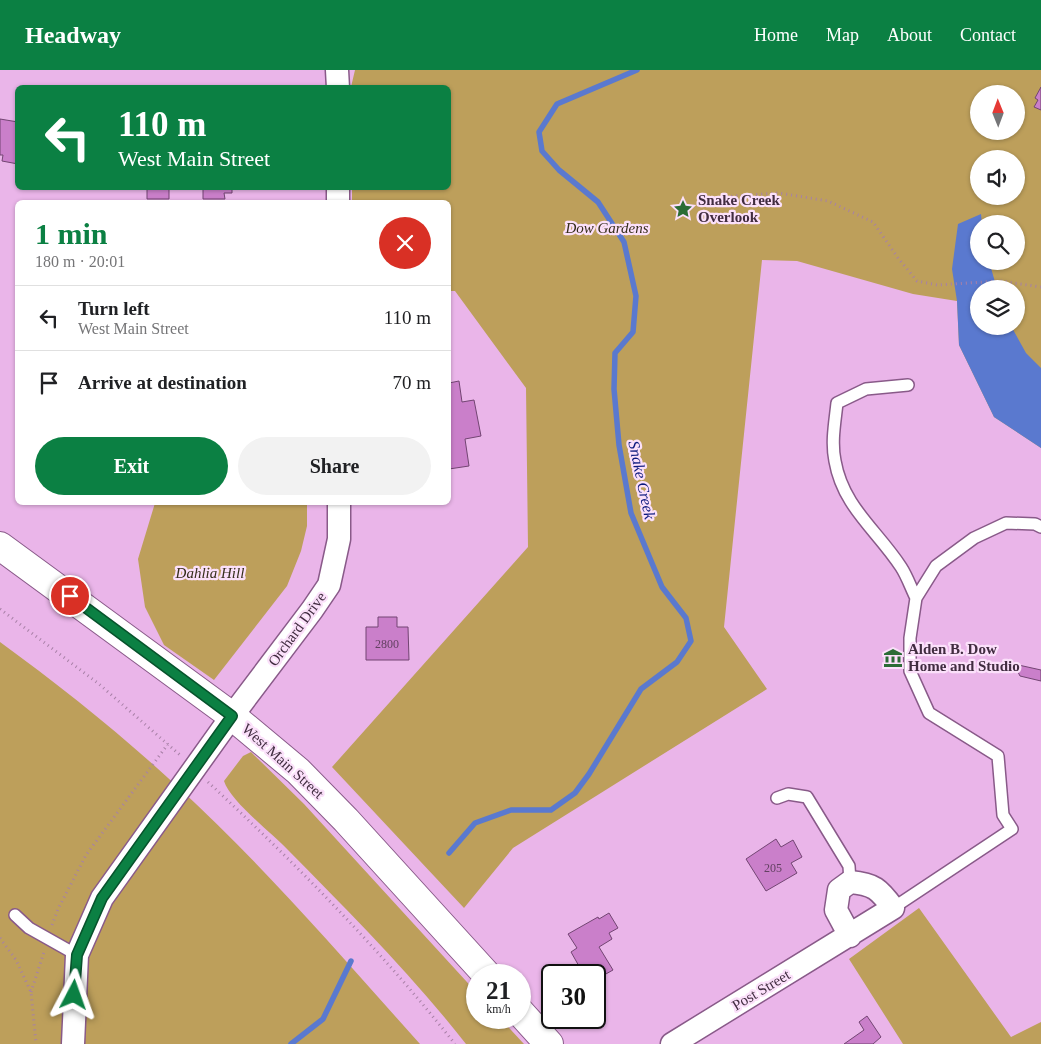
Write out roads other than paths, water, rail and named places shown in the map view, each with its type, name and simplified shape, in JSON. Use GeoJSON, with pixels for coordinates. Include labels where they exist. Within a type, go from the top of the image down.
{"type":"FeatureCollection","features":[{"type":"Feature","properties":{"kind":"street"},"geometry":{"type":"LineString","coordinates":[[338,70],[338,85]]}},
{"type":"Feature","properties":{"kind":"street","name":"Orchard Drive"},"geometry":{"type":"LineString","coordinates":[[77,955],[102,898],[232,716],[329,585],[338,539],[339,505]]}},
{"type":"Feature","properties":{"kind":"street","name":"West Main Street"},"geometry":{"type":"LineString","coordinates":[[0,546],[232,716],[298,771],[346,820],[477,964]]}},
{"type":"Feature","properties":{"kind":"street"},"geometry":{"type":"LineString","coordinates":[[850,936],[836,910],[839,890],[850,882],[863,883],[879,889],[893,908]]}},
{"type":"Feature","properties":{"kind":"street","name":"Post Street"},"geometry":{"type":"LineString","coordinates":[[672,1044],[893,908]]}},
{"type":"Feature","properties":{"kind":"street"},"geometry":{"type":"LineString","coordinates":[[72,1044],[77,955]]}},
{"type":"Feature","properties":{"kind":"street"},"geometry":{"type":"LineString","coordinates":[[531,1024],[549,1044]]}},
{"type":"Feature","properties":{"kind":"lane"},"geometry":{"type":"LineString","coordinates":[[908,385],[866,389],[837,403],[834,460],[842,487],[862,520],[901,567],[916,598]]}},
{"type":"Feature","properties":{"kind":"lane"},"geometry":{"type":"LineString","coordinates":[[893,908],[1012,829],[1003,815],[998,756],[930,713],[910,671],[910,638],[916,598],[936,566],[974,538],[1006,524],[1035,524],[1041,526]]}},
{"type":"Feature","properties":{"kind":"lane"},"geometry":{"type":"LineString","coordinates":[[777,798],[788,794],[807,797],[849,866],[850,882]]}},
{"type":"Feature","properties":{"kind":"lane"},"geometry":{"type":"LineString","coordinates":[[15,915],[29,928],[77,955]]}},
{"type":"Feature","properties":{"kind":"water"},"geometry":{"type":"Polygon","coordinates":[[[970,219],[970,270],[992,270],[994,280],[970,280],[970,335],[1016,335],[1026,353],[1041,368],[1041,448],[994,417],[959,345],[957,301],[952,269],[958,224],[970,219]]]}},
{"type":"Feature","properties":{"kind":"waterway","name":"Snake Creek"},"geometry":{"type":"LineString","coordinates":[[449,853],[475,823],[511,810],[551,810],[575,793],[589,774],[641,689],[677,662],[691,641],[686,618],[662,587],[631,513],[619,445],[614,389],[615,353],[633,332],[636,296],[624,242],[598,202],[559,170],[542,151],[539,132],[557,104],[637,70]]}},
{"type":"Feature","properties":{"kind":"waterway","name":"Snake Creek"},"geometry":{"type":"LineString","coordinates":[[291,1044],[323,1019],[351,961]]}},
{"type":"Feature","properties":{"kind":"place","name":"Snake Creek Overlook"},"geometry":{"type":"Point","coordinates":[683,209]}},
{"type":"Feature","properties":{"kind":"place","name":"Alden B. Dow Home and Studio"},"geometry":{"type":"Point","coordinates":[893,658]}},
{"type":"Feature","properties":{"kind":"park label","name":"Dow Gardens"},"geometry":{"type":"Point","coordinates":[607,228]}},
{"type":"Feature","properties":{"kind":"park label","name":"Dahlia Hill"},"geometry":{"type":"Point","coordinates":[210,573]}}]}
